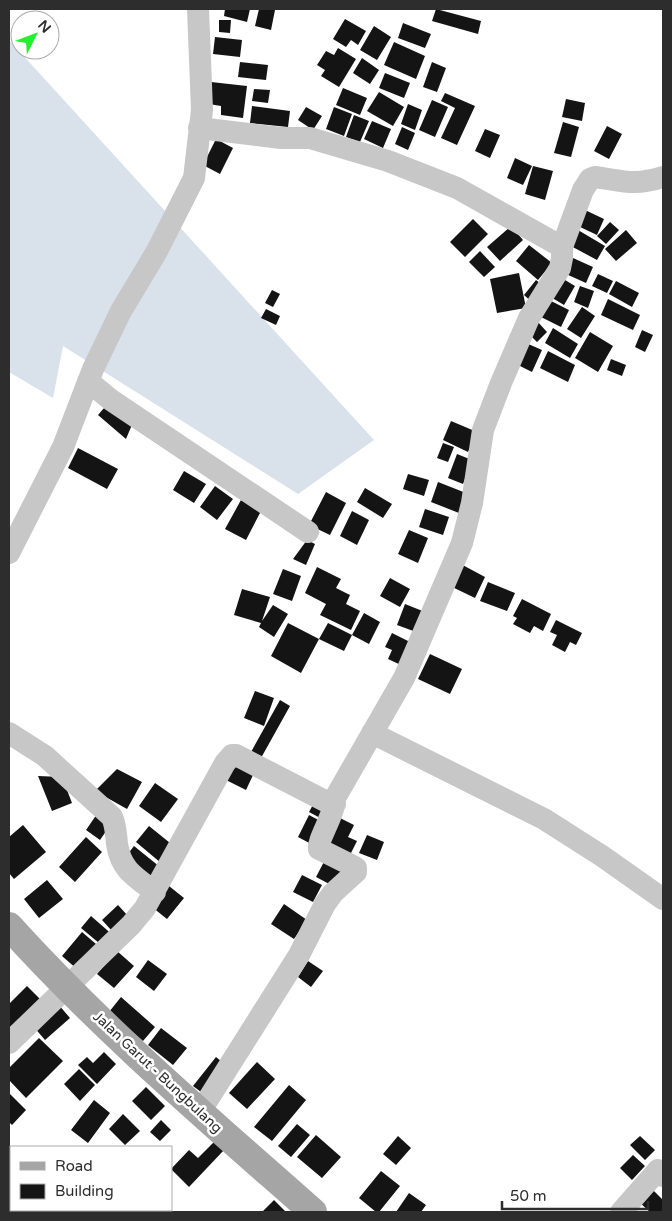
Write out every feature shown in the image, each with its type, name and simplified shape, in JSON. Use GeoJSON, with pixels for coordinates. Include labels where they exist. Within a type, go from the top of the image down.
{"type":"FeatureCollection","features":[{"type":"Feature","properties":{"kind":"main road","name":"Jalan Garut - Bungbulang"},"geometry":{"type":"LineString","coordinates":[[9,926],[67,988],[200,1112],[314,1212]]}},
{"type":"Feature","properties":{"kind":"street"},"geometry":{"type":"LineString","coordinates":[[9,553],[63,447],[88,382],[121,311],[157,251],[194,178],[202,110],[198,9]]}},
{"type":"Feature","properties":{"kind":"street"},"geometry":{"type":"LineString","coordinates":[[199,128],[281,138],[310,138],[388,161],[457,188],[562,247]]}},
{"type":"Feature","properties":{"kind":"street"},"geometry":{"type":"LineString","coordinates":[[200,1112],[299,955],[325,904],[333,893],[356,872],[356,868],[353,866],[322,851],[318,847],[336,798],[404,678],[462,543],[472,503],[483,430],[529,318],[560,268],[562,247],[583,190],[590,179],[596,178],[632,183],[663,177]]}},
{"type":"Feature","properties":{"kind":"street"},"geometry":{"type":"LineString","coordinates":[[88,382],[111,400],[308,532]]}},
{"type":"Feature","properties":{"kind":"street"},"geometry":{"type":"LineString","coordinates":[[9,733],[45,756],[112,817],[116,826],[121,860],[130,873],[155,892]]}},
{"type":"Feature","properties":{"kind":"street"},"geometry":{"type":"LineString","coordinates":[[372,733],[544,819],[610,861],[663,899]]}},
{"type":"Feature","properties":{"kind":"street"},"geometry":{"type":"LineString","coordinates":[[9,1043],[131,925],[145,908],[225,763],[232,755],[329,803],[335,804]]}},
{"type":"Feature","properties":{"kind":"street"},"geometry":{"type":"LineString","coordinates":[[621,1212],[661,1170]]}},
{"type":"Feature","properties":{"kind":"shaded area"},"geometry":{"type":"Polygon","coordinates":[[[9,40],[10,60],[27,60],[374,440],[298,494],[63,346],[53,398],[9,372],[9,40]]]}},
{"type":"Feature","properties":{"kind":"building"},"geometry":{"type":"Polygon","coordinates":[[[225,9],[250,9],[247,22],[224,16],[225,9]]]}},
{"type":"Feature","properties":{"kind":"building"},"geometry":{"type":"Polygon","coordinates":[[[259,9],[275,10],[271,30],[255,26],[259,9]]]}},
{"type":"Feature","properties":{"kind":"building"},"geometry":{"type":"Polygon","coordinates":[[[436,9],[481,21],[478,34],[432,21],[436,9]]]}},
{"type":"Feature","properties":{"kind":"building"},"geometry":{"type":"Polygon","coordinates":[[[345,19],[366,31],[358,45],[351,40],[346,47],[333,39],[345,19]]]}},
{"type":"Feature","properties":{"kind":"building"},"geometry":{"type":"Polygon","coordinates":[[[219,20],[231,20],[230,33],[219,32],[219,20]]]}},
{"type":"Feature","properties":{"kind":"building"},"geometry":{"type":"Polygon","coordinates":[[[403,23],[431,34],[425,48],[398,38],[403,23]]]}},
{"type":"Feature","properties":{"kind":"building"},"geometry":{"type":"Polygon","coordinates":[[[374,26],[391,37],[377,60],[360,50],[374,26]]]}},
{"type":"Feature","properties":{"kind":"building"},"geometry":{"type":"Polygon","coordinates":[[[215,37],[242,40],[240,57],[213,54],[215,37]]]}},
{"type":"Feature","properties":{"kind":"building"},"geometry":{"type":"Polygon","coordinates":[[[394,42],[425,56],[416,79],[384,65],[394,42]]]}},
{"type":"Feature","properties":{"kind":"building"},"geometry":{"type":"Polygon","coordinates":[[[338,48],[356,59],[339,87],[321,76],[325,70],[317,65],[326,51],[334,55],[338,48]]]}},
{"type":"Feature","properties":{"kind":"building"},"geometry":{"type":"Polygon","coordinates":[[[362,58],[379,70],[370,84],[353,73],[362,58]]]}},
{"type":"Feature","properties":{"kind":"building"},"geometry":{"type":"Polygon","coordinates":[[[240,62],[268,65],[266,80],[238,77],[240,62]]]}},
{"type":"Feature","properties":{"kind":"building"},"geometry":{"type":"Polygon","coordinates":[[[432,62],[446,68],[437,92],[423,87],[432,62]]]}},
{"type":"Feature","properties":{"kind":"building"},"geometry":{"type":"Polygon","coordinates":[[[385,73],[410,83],[404,98],[379,88],[385,73]]]}},
{"type":"Feature","properties":{"kind":"building"},"geometry":{"type":"Polygon","coordinates":[[[211,82],[247,86],[243,118],[221,115],[221,106],[209,104],[211,82]]]}},
{"type":"Feature","properties":{"kind":"building"},"geometry":{"type":"Polygon","coordinates":[[[343,88],[367,98],[360,115],[336,105],[343,88]]]}},
{"type":"Feature","properties":{"kind":"building"},"geometry":{"type":"Polygon","coordinates":[[[254,89],[270,90],[268,103],[252,101],[254,89]]]}},
{"type":"Feature","properties":{"kind":"building"},"geometry":{"type":"Polygon","coordinates":[[[379,92],[404,107],[393,126],[367,111],[379,92]]]}},
{"type":"Feature","properties":{"kind":"building"},"geometry":{"type":"Polygon","coordinates":[[[445,93],[475,106],[457,145],[441,138],[455,108],[441,101],[445,93]]]}},
{"type":"Feature","properties":{"kind":"building"},"geometry":{"type":"Polygon","coordinates":[[[566,99],[585,103],[582,121],[562,117],[566,99]]]}},
{"type":"Feature","properties":{"kind":"building"},"geometry":{"type":"Polygon","coordinates":[[[432,100],[448,107],[435,137],[419,130],[432,100]]]}},
{"type":"Feature","properties":{"kind":"building"},"geometry":{"type":"Polygon","coordinates":[[[408,104],[422,110],[415,130],[401,124],[408,104]]]}},
{"type":"Feature","properties":{"kind":"building"},"geometry":{"type":"Polygon","coordinates":[[[252,106],[290,111],[288,127],[250,123],[252,106]]]}},
{"type":"Feature","properties":{"kind":"building"},"geometry":{"type":"Polygon","coordinates":[[[306,107],[322,116],[313,130],[298,120],[306,107]]]}},
{"type":"Feature","properties":{"kind":"building"},"geometry":{"type":"Polygon","coordinates":[[[334,107],[352,114],[344,136],[326,129],[334,107]]]}},
{"type":"Feature","properties":{"kind":"building"},"geometry":{"type":"Polygon","coordinates":[[[354,115],[369,121],[360,142],[346,137],[354,115]]]}},
{"type":"Feature","properties":{"kind":"building"},"geometry":{"type":"Polygon","coordinates":[[[372,121],[391,129],[383,148],[364,139],[372,121]]]}},
{"type":"Feature","properties":{"kind":"building"},"geometry":{"type":"Polygon","coordinates":[[[563,122],[579,127],[571,157],[554,153],[563,122]]]}},
{"type":"Feature","properties":{"kind":"building"},"geometry":{"type":"Polygon","coordinates":[[[607,126],[622,134],[609,159],[594,151],[607,126]]]}},
{"type":"Feature","properties":{"kind":"building"},"geometry":{"type":"Polygon","coordinates":[[[402,127],[415,133],[408,150],[395,144],[402,127]]]}},
{"type":"Feature","properties":{"kind":"building"},"geometry":{"type":"Polygon","coordinates":[[[485,129],[500,135],[490,158],[475,151],[485,129]]]}},
{"type":"Feature","properties":{"kind":"building"},"geometry":{"type":"Polygon","coordinates":[[[216,139],[233,148],[220,174],[203,165],[216,139]]]}},
{"type":"Feature","properties":{"kind":"building"},"geometry":{"type":"Polygon","coordinates":[[[515,158],[532,166],[523,185],[507,178],[515,158]]]}},
{"type":"Feature","properties":{"kind":"building"},"geometry":{"type":"Polygon","coordinates":[[[533,166],[553,171],[545,200],[525,194],[533,166]]]}},
{"type":"Feature","properties":{"kind":"building"},"geometry":{"type":"Polygon","coordinates":[[[585,210],[604,219],[597,235],[578,226],[585,210]]]}},
{"type":"Feature","properties":{"kind":"building"},"geometry":{"type":"Polygon","coordinates":[[[473,219],[488,234],[465,257],[450,242],[473,219]]]}},
{"type":"Feature","properties":{"kind":"building"},"geometry":{"type":"Polygon","coordinates":[[[610,222],[619,230],[606,244],[597,236],[610,222]]]}},
{"type":"Feature","properties":{"kind":"building"},"geometry":{"type":"Polygon","coordinates":[[[511,226],[523,240],[500,261],[487,247],[511,226]]]}},
{"type":"Feature","properties":{"kind":"building"},"geometry":{"type":"Polygon","coordinates":[[[578,230],[605,246],[597,260],[569,245],[578,230]]]}},
{"type":"Feature","properties":{"kind":"building"},"geometry":{"type":"Polygon","coordinates":[[[626,230],[637,243],[616,261],[605,249],[626,230]]]}},
{"type":"Feature","properties":{"kind":"building"},"geometry":{"type":"Polygon","coordinates":[[[529,245],[552,263],[538,280],[516,261],[529,245]]]}},
{"type":"Feature","properties":{"kind":"building"},"geometry":{"type":"Polygon","coordinates":[[[480,251],[495,267],[484,277],[469,262],[480,251]]]}},
{"type":"Feature","properties":{"kind":"building"},"geometry":{"type":"Polygon","coordinates":[[[573,258],[593,267],[586,283],[566,274],[573,258]]]}},
{"type":"Feature","properties":{"kind":"building"},"geometry":{"type":"Polygon","coordinates":[[[519,273],[526,308],[497,313],[490,279],[519,273]]]}},
{"type":"Feature","properties":{"kind":"building"},"geometry":{"type":"Polygon","coordinates":[[[598,274],[613,281],[607,293],[592,286],[598,274]]]}},
{"type":"Feature","properties":{"kind":"building"},"geometry":{"type":"Polygon","coordinates":[[[560,277],[575,286],[564,305],[549,296],[560,277]]]}},
{"type":"Feature","properties":{"kind":"building"},"geometry":{"type":"Polygon","coordinates":[[[536,280],[547,289],[534,304],[524,295],[536,280]]]}},
{"type":"Feature","properties":{"kind":"building"},"geometry":{"type":"Polygon","coordinates":[[[616,281],[639,293],[632,307],[609,294],[616,281]]]}},
{"type":"Feature","properties":{"kind":"building"},"geometry":{"type":"Polygon","coordinates":[[[580,286],[594,291],[588,308],[574,302],[580,286]]]}},
{"type":"Feature","properties":{"kind":"building"},"geometry":{"type":"Polygon","coordinates":[[[272,290],[280,294],[273,307],[265,303],[272,290]]]}},
{"type":"Feature","properties":{"kind":"building"},"geometry":{"type":"Polygon","coordinates":[[[545,298],[569,310],[561,327],[537,315],[545,298]]]}},
{"type":"Feature","properties":{"kind":"building"},"geometry":{"type":"Polygon","coordinates":[[[608,299],[640,315],[633,330],[601,315],[608,299]]]}},
{"type":"Feature","properties":{"kind":"building"},"geometry":{"type":"Polygon","coordinates":[[[582,307],[595,316],[581,338],[567,329],[582,307]]]}},
{"type":"Feature","properties":{"kind":"building"},"geometry":{"type":"Polygon","coordinates":[[[266,309],[280,316],[276,325],[261,318],[266,309]]]}},
{"type":"Feature","properties":{"kind":"building"},"geometry":{"type":"Polygon","coordinates":[[[537,321],[547,332],[537,342],[527,332],[537,321]]]}},
{"type":"Feature","properties":{"kind":"building"},"geometry":{"type":"Polygon","coordinates":[[[553,328],[578,344],[570,358],[545,343],[553,328]]]}},
{"type":"Feature","properties":{"kind":"building"},"geometry":{"type":"Polygon","coordinates":[[[642,330],[653,335],[645,352],[635,347],[642,330]]]}},
{"type":"Feature","properties":{"kind":"building"},"geometry":{"type":"Polygon","coordinates":[[[590,332],[613,346],[598,372],[575,358],[590,332]]]}},
{"type":"Feature","properties":{"kind":"building"},"geometry":{"type":"Polygon","coordinates":[[[526,343],[542,350],[532,372],[516,364],[526,343]]]}},
{"type":"Feature","properties":{"kind":"building"},"geometry":{"type":"Polygon","coordinates":[[[548,351],[575,365],[568,382],[540,368],[548,351]]]}},
{"type":"Feature","properties":{"kind":"building"},"geometry":{"type":"Polygon","coordinates":[[[611,359],[626,365],[622,376],[607,370],[611,359]]]}},
{"type":"Feature","properties":{"kind":"building"},"geometry":{"type":"Polygon","coordinates":[[[111,400],[134,420],[126,439],[98,415],[111,400]]]}},
{"type":"Feature","properties":{"kind":"building"},"geometry":{"type":"Polygon","coordinates":[[[451,421],[477,432],[468,452],[443,440],[451,421]]]}},
{"type":"Feature","properties":{"kind":"building"},"geometry":{"type":"Polygon","coordinates":[[[443,443],[454,447],[448,462],[437,458],[443,443]]]}},
{"type":"Feature","properties":{"kind":"building"},"geometry":{"type":"Polygon","coordinates":[[[78,448],[118,469],[107,489],[68,468],[78,448]]]}},
{"type":"Feature","properties":{"kind":"building"},"geometry":{"type":"Polygon","coordinates":[[[457,454],[472,460],[463,484],[448,478],[457,454]]]}},
{"type":"Feature","properties":{"kind":"building"},"geometry":{"type":"Polygon","coordinates":[[[184,471],[206,484],[194,503],[173,490],[184,471]]]}},
{"type":"Feature","properties":{"kind":"building"},"geometry":{"type":"Polygon","coordinates":[[[408,474],[429,480],[424,496],[403,489],[408,474]]]}},
{"type":"Feature","properties":{"kind":"building"},"geometry":{"type":"Polygon","coordinates":[[[438,482],[466,493],[459,513],[431,502],[438,482]]]}},
{"type":"Feature","properties":{"kind":"building"},"geometry":{"type":"Polygon","coordinates":[[[215,486],[233,499],[217,520],[200,507],[215,486]]]}},
{"type":"Feature","properties":{"kind":"building"},"geometry":{"type":"Polygon","coordinates":[[[365,488],[392,504],[383,518],[357,502],[365,488]]]}},
{"type":"Feature","properties":{"kind":"building"},"geometry":{"type":"Polygon","coordinates":[[[326,492],[346,503],[330,535],[309,525],[326,492]]]}},
{"type":"Feature","properties":{"kind":"building"},"geometry":{"type":"Polygon","coordinates":[[[241,500],[261,511],[246,540],[225,529],[241,500]]]}},
{"type":"Feature","properties":{"kind":"building"},"geometry":{"type":"Polygon","coordinates":[[[425,509],[449,517],[443,535],[419,527],[425,509]]]}},
{"type":"Feature","properties":{"kind":"building"},"geometry":{"type":"Polygon","coordinates":[[[352,511],[369,520],[357,545],[340,536],[352,511]]]}},
{"type":"Feature","properties":{"kind":"building"},"geometry":{"type":"Polygon","coordinates":[[[409,530],[428,538],[418,563],[398,554],[409,530]]]}},
{"type":"Feature","properties":{"kind":"building"},"geometry":{"type":"Polygon","coordinates":[[[307,540],[315,544],[306,565],[293,559],[307,540]]]}},
{"type":"Feature","properties":{"kind":"building"},"geometry":{"type":"Polygon","coordinates":[[[457,562],[485,577],[475,598],[446,584],[457,562]]]}},
{"type":"Feature","properties":{"kind":"building"},"geometry":{"type":"Polygon","coordinates":[[[317,567],[341,579],[336,588],[350,595],[346,604],[360,611],[351,630],[320,615],[326,604],[305,593],[317,567]]]}},
{"type":"Feature","properties":{"kind":"building"},"geometry":{"type":"Polygon","coordinates":[[[283,569],[301,576],[292,601],[273,594],[283,569]]]}},
{"type":"Feature","properties":{"kind":"building"},"geometry":{"type":"Polygon","coordinates":[[[390,578],[410,589],[400,607],[380,596],[390,578]]]}},
{"type":"Feature","properties":{"kind":"building"},"geometry":{"type":"Polygon","coordinates":[[[488,582],[515,593],[507,611],[480,601],[488,582]]]}},
{"type":"Feature","properties":{"kind":"building"},"geometry":{"type":"Polygon","coordinates":[[[242,589],[270,597],[262,621],[273,605],[288,614],[274,637],[259,627],[261,623],[234,615],[242,589]]]}},
{"type":"Feature","properties":{"kind":"building"},"geometry":{"type":"Polygon","coordinates":[[[522,599],[551,614],[543,631],[534,626],[530,633],[513,624],[517,618],[513,616],[522,599]]]}},
{"type":"Feature","properties":{"kind":"building"},"geometry":{"type":"Polygon","coordinates":[[[405,604],[425,612],[416,632],[397,625],[405,604]]]}},
{"type":"Feature","properties":{"kind":"building"},"geometry":{"type":"Polygon","coordinates":[[[364,613],[380,622],[369,644],[352,635],[364,613]]]}},
{"type":"Feature","properties":{"kind":"building"},"geometry":{"type":"Polygon","coordinates":[[[556,620],[582,633],[576,645],[570,642],[565,652],[552,645],[557,635],[550,632],[556,620]]]}},
{"type":"Feature","properties":{"kind":"building"},"geometry":{"type":"Polygon","coordinates":[[[288,623],[319,639],[301,673],[271,656],[288,623]]]}},
{"type":"Feature","properties":{"kind":"building"},"geometry":{"type":"Polygon","coordinates":[[[328,623],[352,635],[344,651],[319,639],[328,623]]]}},
{"type":"Feature","properties":{"kind":"building"},"geometry":{"type":"Polygon","coordinates":[[[392,633],[412,643],[403,666],[388,659],[392,650],[385,647],[392,633]]]}},
{"type":"Feature","properties":{"kind":"building"},"geometry":{"type":"Polygon","coordinates":[[[430,654],[462,669],[450,694],[418,679],[430,654]]]}},
{"type":"Feature","properties":{"kind":"building"},"geometry":{"type":"Polygon","coordinates":[[[255,691],[274,698],[264,726],[244,718],[255,691]]]}},
{"type":"Feature","properties":{"kind":"building"},"geometry":{"type":"Polygon","coordinates":[[[280,700],[290,706],[261,758],[251,752],[280,700]]]}},
{"type":"Feature","properties":{"kind":"building"},"geometry":{"type":"Polygon","coordinates":[[[232,762],[254,773],[246,790],[224,779],[232,762]]]}},
{"type":"Feature","properties":{"kind":"building"},"geometry":{"type":"Polygon","coordinates":[[[117,769],[142,782],[127,809],[95,791],[117,769]]]}},
{"type":"Feature","properties":{"kind":"building"},"geometry":{"type":"Polygon","coordinates":[[[38,776],[62,777],[72,803],[52,811],[38,776]]]}},
{"type":"Feature","properties":{"kind":"building"},"geometry":{"type":"Polygon","coordinates":[[[155,783],[178,799],[161,822],[139,806],[155,783]]]}},
{"type":"Feature","properties":{"kind":"building"},"geometry":{"type":"Polygon","coordinates":[[[315,801],[330,809],[324,820],[309,812],[315,801]]]}},
{"type":"Feature","properties":{"kind":"building"},"geometry":{"type":"Polygon","coordinates":[[[97,814],[111,824],[100,840],[86,830],[97,814]]]}},
{"type":"Feature","properties":{"kind":"building"},"geometry":{"type":"Polygon","coordinates":[[[309,815],[324,823],[313,845],[298,837],[309,815]]]}},
{"type":"Feature","properties":{"kind":"building"},"geometry":{"type":"Polygon","coordinates":[[[338,817],[354,825],[348,837],[357,841],[348,859],[324,845],[338,817]]]}},
{"type":"Feature","properties":{"kind":"building"},"geometry":{"type":"Polygon","coordinates":[[[23,825],[46,852],[14,879],[9,873],[9,837],[23,825]]]}},
{"type":"Feature","properties":{"kind":"building"},"geometry":{"type":"Polygon","coordinates":[[[149,826],[175,847],[161,863],[136,842],[149,826]]]}},
{"type":"Feature","properties":{"kind":"building"},"geometry":{"type":"Polygon","coordinates":[[[367,835],[384,842],[377,860],[359,853],[367,835]]]}},
{"type":"Feature","properties":{"kind":"building"},"geometry":{"type":"Polygon","coordinates":[[[86,837],[102,852],[75,882],[59,867],[86,837]]]}},
{"type":"Feature","properties":{"kind":"building"},"geometry":{"type":"Polygon","coordinates":[[[134,846],[160,867],[149,880],[124,859],[134,846]]]}},
{"type":"Feature","properties":{"kind":"building"},"geometry":{"type":"Polygon","coordinates":[[[327,856],[345,866],[335,887],[316,877],[327,856]]]}},
{"type":"Feature","properties":{"kind":"building"},"geometry":{"type":"Polygon","coordinates":[[[302,875],[322,885],[313,902],[293,892],[302,875]]]}},
{"type":"Feature","properties":{"kind":"building"},"geometry":{"type":"Polygon","coordinates":[[[47,880],[63,899],[39,918],[24,899],[47,880]]]}},
{"type":"Feature","properties":{"kind":"building"},"geometry":{"type":"Polygon","coordinates":[[[169,886],[184,898],[167,919],[152,907],[169,886]]]}},
{"type":"Feature","properties":{"kind":"building"},"geometry":{"type":"Polygon","coordinates":[[[284,904],[307,920],[294,939],[271,924],[284,904]]]}},
{"type":"Feature","properties":{"kind":"building"},"geometry":{"type":"Polygon","coordinates":[[[118,905],[128,916],[112,931],[102,920],[118,905]]]}},
{"type":"Feature","properties":{"kind":"building"},"geometry":{"type":"Polygon","coordinates":[[[91,916],[115,937],[105,948],[81,928],[91,916]]]}},
{"type":"Feature","properties":{"kind":"building"},"geometry":{"type":"Polygon","coordinates":[[[82,932],[103,950],[78,970],[62,956],[82,932]]]}},
{"type":"Feature","properties":{"kind":"building"},"geometry":{"type":"Polygon","coordinates":[[[117,951],[134,966],[114,988],[97,974],[117,951]]]}},
{"type":"Feature","properties":{"kind":"building"},"geometry":{"type":"Polygon","coordinates":[[[148,960],[167,974],[154,991],[136,977],[148,960]]]}},
{"type":"Feature","properties":{"kind":"building"},"geometry":{"type":"Polygon","coordinates":[[[308,961],[323,971],[311,987],[298,977],[308,961]]]}},
{"type":"Feature","properties":{"kind":"building"},"geometry":{"type":"Polygon","coordinates":[[[27,986],[44,1003],[9,1039],[9,1004],[27,986]]]}},
{"type":"Feature","properties":{"kind":"building"},"geometry":{"type":"Polygon","coordinates":[[[121,997],[155,1027],[143,1041],[109,1012],[121,997]]]}},
{"type":"Feature","properties":{"kind":"building"},"geometry":{"type":"Polygon","coordinates":[[[58,1004],[70,1018],[45,1040],[33,1026],[58,1004]]]}},
{"type":"Feature","properties":{"kind":"building"},"geometry":{"type":"Polygon","coordinates":[[[161,1028],[187,1048],[173,1065],[148,1045],[161,1028]]]}},
{"type":"Feature","properties":{"kind":"building"},"geometry":{"type":"Polygon","coordinates":[[[39,1038],[63,1061],[26,1098],[9,1080],[9,1068],[39,1038]]]}},
{"type":"Feature","properties":{"kind":"building"},"geometry":{"type":"Polygon","coordinates":[[[104,1052],[116,1064],[97,1084],[78,1065],[87,1057],[93,1063],[104,1052]]]}},
{"type":"Feature","properties":{"kind":"building"},"geometry":{"type":"Polygon","coordinates":[[[216,1057],[227,1066],[205,1095],[193,1086],[216,1057]]]}},
{"type":"Feature","properties":{"kind":"building"},"geometry":{"type":"Polygon","coordinates":[[[257,1062],[275,1079],[247,1109],[229,1093],[257,1062]]]}},
{"type":"Feature","properties":{"kind":"building"},"geometry":{"type":"Polygon","coordinates":[[[79,1069],[95,1085],[80,1101],[64,1084],[79,1069]]]}},
{"type":"Feature","properties":{"kind":"building"},"geometry":{"type":"Polygon","coordinates":[[[289,1085],[306,1100],[272,1141],[254,1127],[289,1085]]]}},
{"type":"Feature","properties":{"kind":"building"},"geometry":{"type":"Polygon","coordinates":[[[146,1087],[165,1106],[151,1120],[132,1101],[146,1087]]]}},
{"type":"Feature","properties":{"kind":"building"},"geometry":{"type":"Polygon","coordinates":[[[9,1093],[26,1110],[12,1125],[9,1122],[9,1093]]]}},
{"type":"Feature","properties":{"kind":"building"},"geometry":{"type":"Polygon","coordinates":[[[94,1100],[110,1113],[88,1143],[71,1130],[94,1100]]]}},
{"type":"Feature","properties":{"kind":"building"},"geometry":{"type":"Polygon","coordinates":[[[123,1114],[140,1131],[125,1145],[109,1129],[123,1114]]]}},
{"type":"Feature","properties":{"kind":"building"},"geometry":{"type":"Polygon","coordinates":[[[161,1120],[171,1130],[160,1141],[150,1132],[161,1120]]]}},
{"type":"Feature","properties":{"kind":"building"},"geometry":{"type":"Polygon","coordinates":[[[297,1124],[310,1135],[291,1157],[278,1146],[297,1124]]]}},
{"type":"Feature","properties":{"kind":"building"},"geometry":{"type":"Polygon","coordinates":[[[316,1135],[341,1157],[322,1178],[297,1157],[316,1135]]]}},
{"type":"Feature","properties":{"kind":"building"},"geometry":{"type":"Polygon","coordinates":[[[398,1136],[411,1148],[396,1165],[383,1154],[398,1136]]]}},
{"type":"Feature","properties":{"kind":"building"},"geometry":{"type":"Polygon","coordinates":[[[640,1136],[655,1150],[645,1160],[630,1145],[640,1136]]]}},
{"type":"Feature","properties":{"kind":"building"},"geometry":{"type":"Polygon","coordinates":[[[215,1141],[224,1150],[189,1187],[172,1168],[189,1150],[198,1158],[215,1141]]]}},
{"type":"Feature","properties":{"kind":"building"},"geometry":{"type":"Polygon","coordinates":[[[633,1155],[645,1166],[632,1180],[620,1168],[633,1155]]]}},
{"type":"Feature","properties":{"kind":"building"},"geometry":{"type":"Polygon","coordinates":[[[381,1171],[400,1186],[379,1212],[376,1212],[359,1198],[381,1171]]]}},
{"type":"Feature","properties":{"kind":"building"},"geometry":{"type":"Polygon","coordinates":[[[652,1189],[663,1200],[663,1212],[650,1212],[639,1202],[652,1189]]]}},
{"type":"Feature","properties":{"kind":"building"},"geometry":{"type":"Polygon","coordinates":[[[409,1193],[426,1205],[421,1212],[396,1212],[409,1193]]]}},
{"type":"Feature","properties":{"kind":"building"},"geometry":{"type":"Polygon","coordinates":[[[274,1200],[286,1212],[262,1212],[274,1200]]]}}]}
